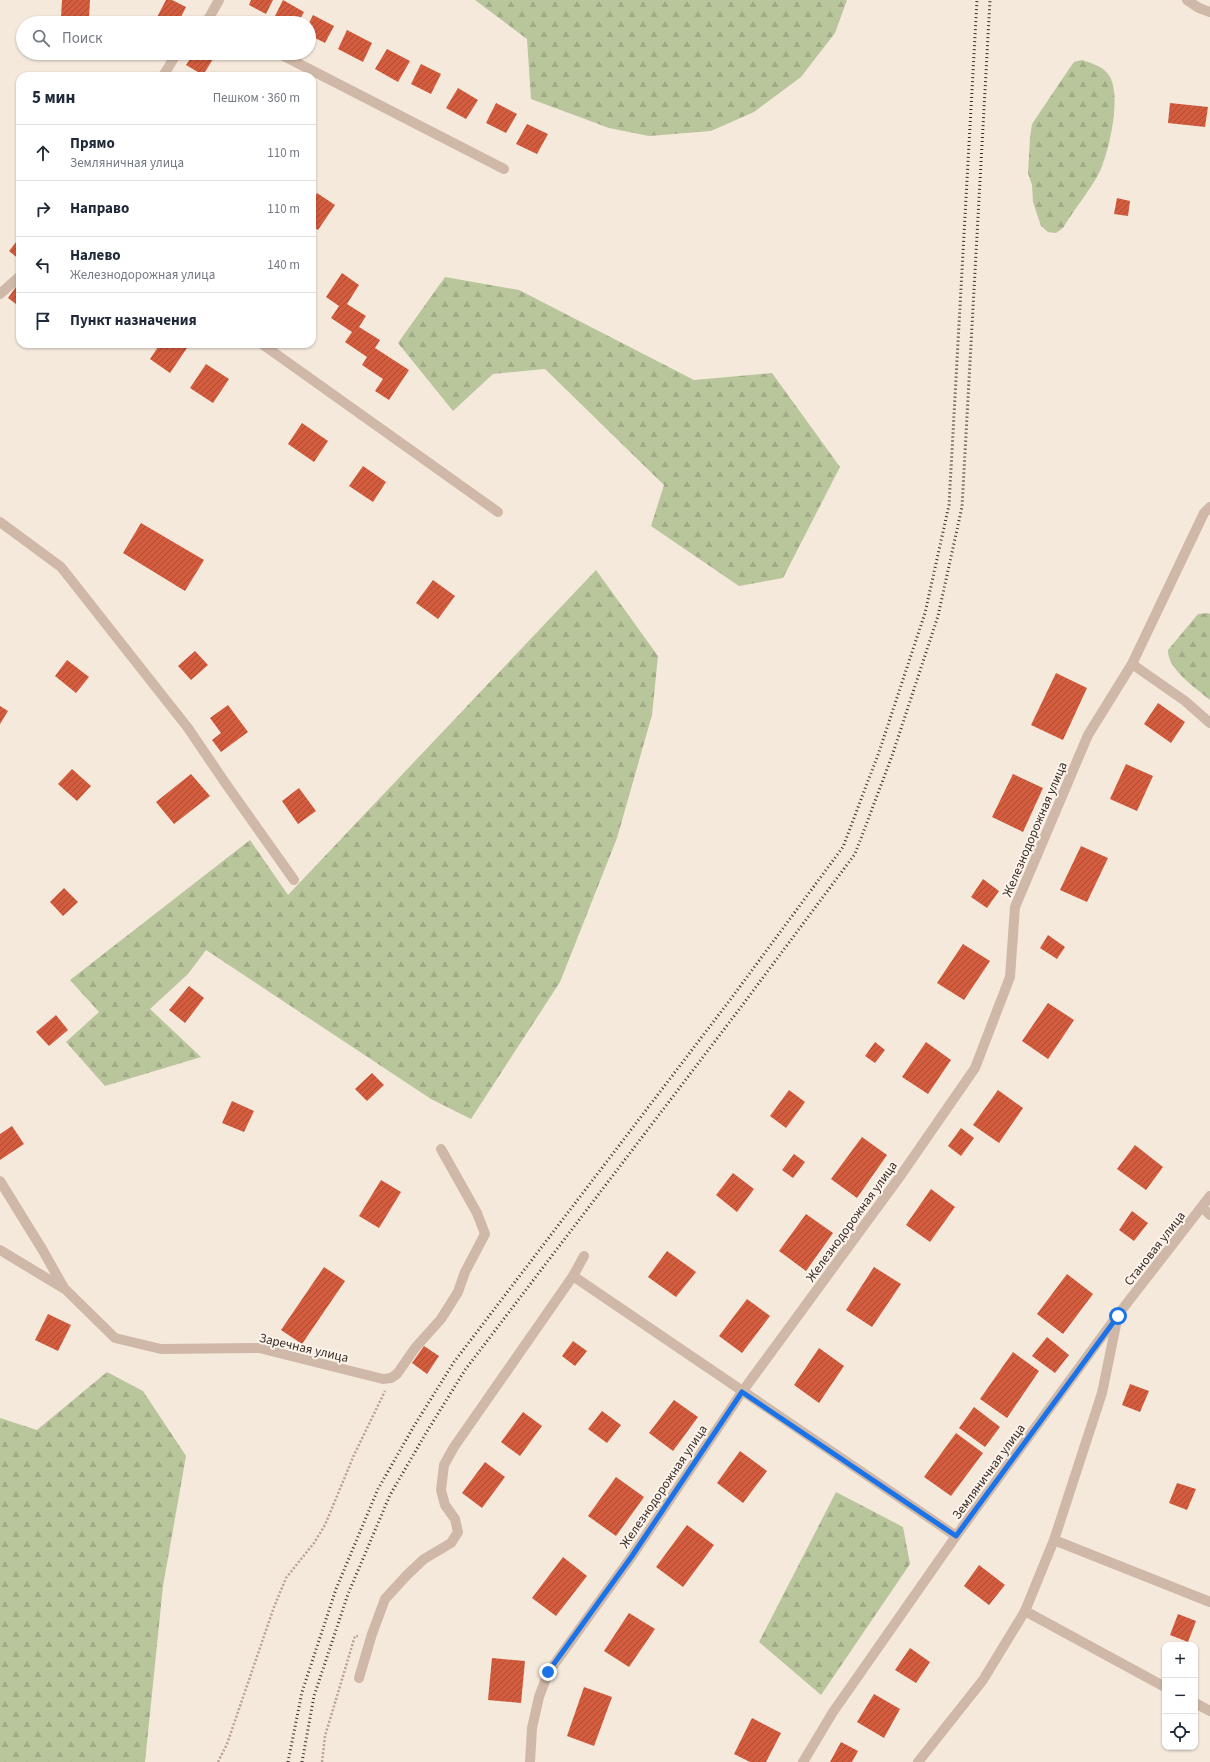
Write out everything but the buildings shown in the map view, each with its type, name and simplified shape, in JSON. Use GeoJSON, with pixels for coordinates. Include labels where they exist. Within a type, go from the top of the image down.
{"type":"FeatureCollection","features":[{"type":"Feature","properties":{"kind":"street"},"geometry":{"type":"LineString","coordinates":[[209,16],[219,0]]}},
{"type":"Feature","properties":{"kind":"street"},"geometry":{"type":"LineString","coordinates":[[1187,0],[1199,8],[1210,12]]}},
{"type":"Feature","properties":{"kind":"street"},"geometry":{"type":"LineString","coordinates":[[165,72],[173,60]]}},
{"type":"Feature","properties":{"kind":"street"},"geometry":{"type":"LineString","coordinates":[[292,60],[315,72]]}},
{"type":"Feature","properties":{"kind":"street"},"geometry":{"type":"LineString","coordinates":[[316,73],[504,169]]}},
{"type":"Feature","properties":{"kind":"street"},"geometry":{"type":"LineString","coordinates":[[0,294],[16,280]]}},
{"type":"Feature","properties":{"kind":"street"},"geometry":{"type":"LineString","coordinates":[[268,348],[498,512]]}},
{"type":"Feature","properties":{"kind":"street","name":"Железнодорожная улица"},"geometry":{"type":"LineString","coordinates":[[530,1762],[532,1728],[539,1697],[548,1672],[632,1556],[742,1392],[901,1175],[975,1068],[1010,977],[1015,907],[1088,735],[1132,664],[1204,513],[1210,507]]}},
{"type":"Feature","properties":{"kind":"street"},"geometry":{"type":"LineString","coordinates":[[0,522],[61,567],[188,728],[294,880]]}},
{"type":"Feature","properties":{"kind":"street"},"geometry":{"type":"LineString","coordinates":[[1132,664],[1185,700],[1210,723]]}},
{"type":"Feature","properties":{"kind":"street"},"geometry":{"type":"LineString","coordinates":[[391,1378],[397,1374],[415,1348],[441,1319],[458,1292],[465,1272],[485,1234],[477,1214],[442,1149]]}},
{"type":"Feature","properties":{"kind":"street","name":"Заречная улица"},"geometry":{"type":"LineString","coordinates":[[0,1181],[64,1288],[115,1338],[161,1349],[259,1348],[383,1379],[391,1378]]}},
{"type":"Feature","properties":{"kind":"street","name":"Становая улица"},"geometry":{"type":"LineString","coordinates":[[1118,1316],[1210,1196]]}},
{"type":"Feature","properties":{"kind":"street"},"geometry":{"type":"LineString","coordinates":[[1202,1207],[1210,1216]]}},
{"type":"Feature","properties":{"kind":"street"},"geometry":{"type":"LineString","coordinates":[[0,1250],[64,1288]]}},
{"type":"Feature","properties":{"kind":"street"},"geometry":{"type":"LineString","coordinates":[[359,1678],[372,1634],[385,1599],[424,1559],[452,1544],[458,1532],[455,1519],[445,1505],[441,1490],[444,1465],[454,1447],[573,1276],[584,1256]]}},
{"type":"Feature","properties":{"kind":"street"},"geometry":{"type":"LineString","coordinates":[[573,1276],[956,1536]]}},
{"type":"Feature","properties":{"kind":"street"},"geometry":{"type":"LineString","coordinates":[[918,1762],[983,1680],[1024,1611],[1054,1540],[1102,1393],[1118,1316]]}},
{"type":"Feature","properties":{"kind":"street","name":"Земляничная улица"},"geometry":{"type":"LineString","coordinates":[[803,1762],[833,1712],[956,1536],[1118,1316]]}},
{"type":"Feature","properties":{"kind":"street"},"geometry":{"type":"LineString","coordinates":[[1054,1540],[1210,1602]]}},
{"type":"Feature","properties":{"kind":"street"},"geometry":{"type":"LineString","coordinates":[[1024,1611],[1162,1685]]}},
{"type":"Feature","properties":{"kind":"street"},"geometry":{"type":"LineString","coordinates":[[1198,1705],[1210,1711]]}},
{"type":"Feature","properties":{"kind":"path"},"geometry":{"type":"LineString","coordinates":[[218,1762],[227,1744],[274,1607],[286,1578],[314,1543],[325,1525],[354,1454],[391,1378]]}},
{"type":"Feature","properties":{"kind":"path"},"geometry":{"type":"LineString","coordinates":[[322,1762],[325,1736],[355,1636],[363,1638]]}},
{"type":"Feature","properties":{"kind":"green space"},"geometry":{"type":"Polygon","coordinates":[[[475,0],[847,0],[835,33],[801,77],[754,112],[711,131],[649,136],[609,128],[531,99],[527,39],[475,0]]]}},
{"type":"Feature","properties":{"kind":"green space"},"geometry":{"type":"Polygon","coordinates":[[[1082,60],[1096,65],[1108,74],[1112,83],[1114,94],[1113,122],[1104,162],[1092,186],[1063,228],[1056,233],[1048,232],[1041,226],[1033,202],[1032,185],[1028,173],[1032,124],[1074,62],[1082,60]]]}},
{"type":"Feature","properties":{"kind":"green space"},"geometry":{"type":"Polygon","coordinates":[[[445,277],[519,290],[694,380],[772,373],[840,467],[783,578],[739,586],[651,526],[664,485],[545,369],[493,374],[453,411],[398,343],[445,277]]]}},
{"type":"Feature","properties":{"kind":"green space"},"geometry":{"type":"Polygon","coordinates":[[[596,570],[658,656],[652,715],[617,838],[560,982],[471,1119],[431,1099],[206,950],[188,974],[150,1009],[201,1057],[105,1086],[66,1042],[99,1012],[70,980],[250,840],[288,895],[596,570]]]}},
{"type":"Feature","properties":{"kind":"green space"},"geometry":{"type":"Polygon","coordinates":[[[1198,614],[1210,614],[1210,700],[1183,678],[1177,671],[1169,657],[1168,650],[1198,614]]]}},
{"type":"Feature","properties":{"kind":"green space"},"geometry":{"type":"Polygon","coordinates":[[[107,1372],[143,1391],[186,1456],[163,1586],[145,1762],[0,1762],[0,1418],[37,1430],[107,1372]]]}},
{"type":"Feature","properties":{"kind":"green space"},"geometry":{"type":"Polygon","coordinates":[[[836,1492],[903,1527],[910,1564],[821,1695],[759,1642],[836,1492]]]}},
{"type":"Feature","properties":{"kind":"railway"},"geometry":{"type":"LineString","coordinates":[[288,1762],[302,1692],[336,1589],[378,1489],[414,1426],[454,1362],[730,1000],[843,847],[879,752],[925,613],[949,505],[977,0]]}},
{"type":"Feature","properties":{"kind":"railway"},"geometry":{"type":"LineString","coordinates":[[302,1762],[314,1696],[348,1594],[390,1495],[426,1433],[465,1370],[741,1007],[855,854],[892,756],[938,616],[962,507],[990,0]]}},
{"type":"Feature","properties":{"kind":"route"},"geometry":{"type":"LineString","coordinates":[[548,1672],[632,1556],[742,1392],[956,1536],[1118,1316]]}}]}
